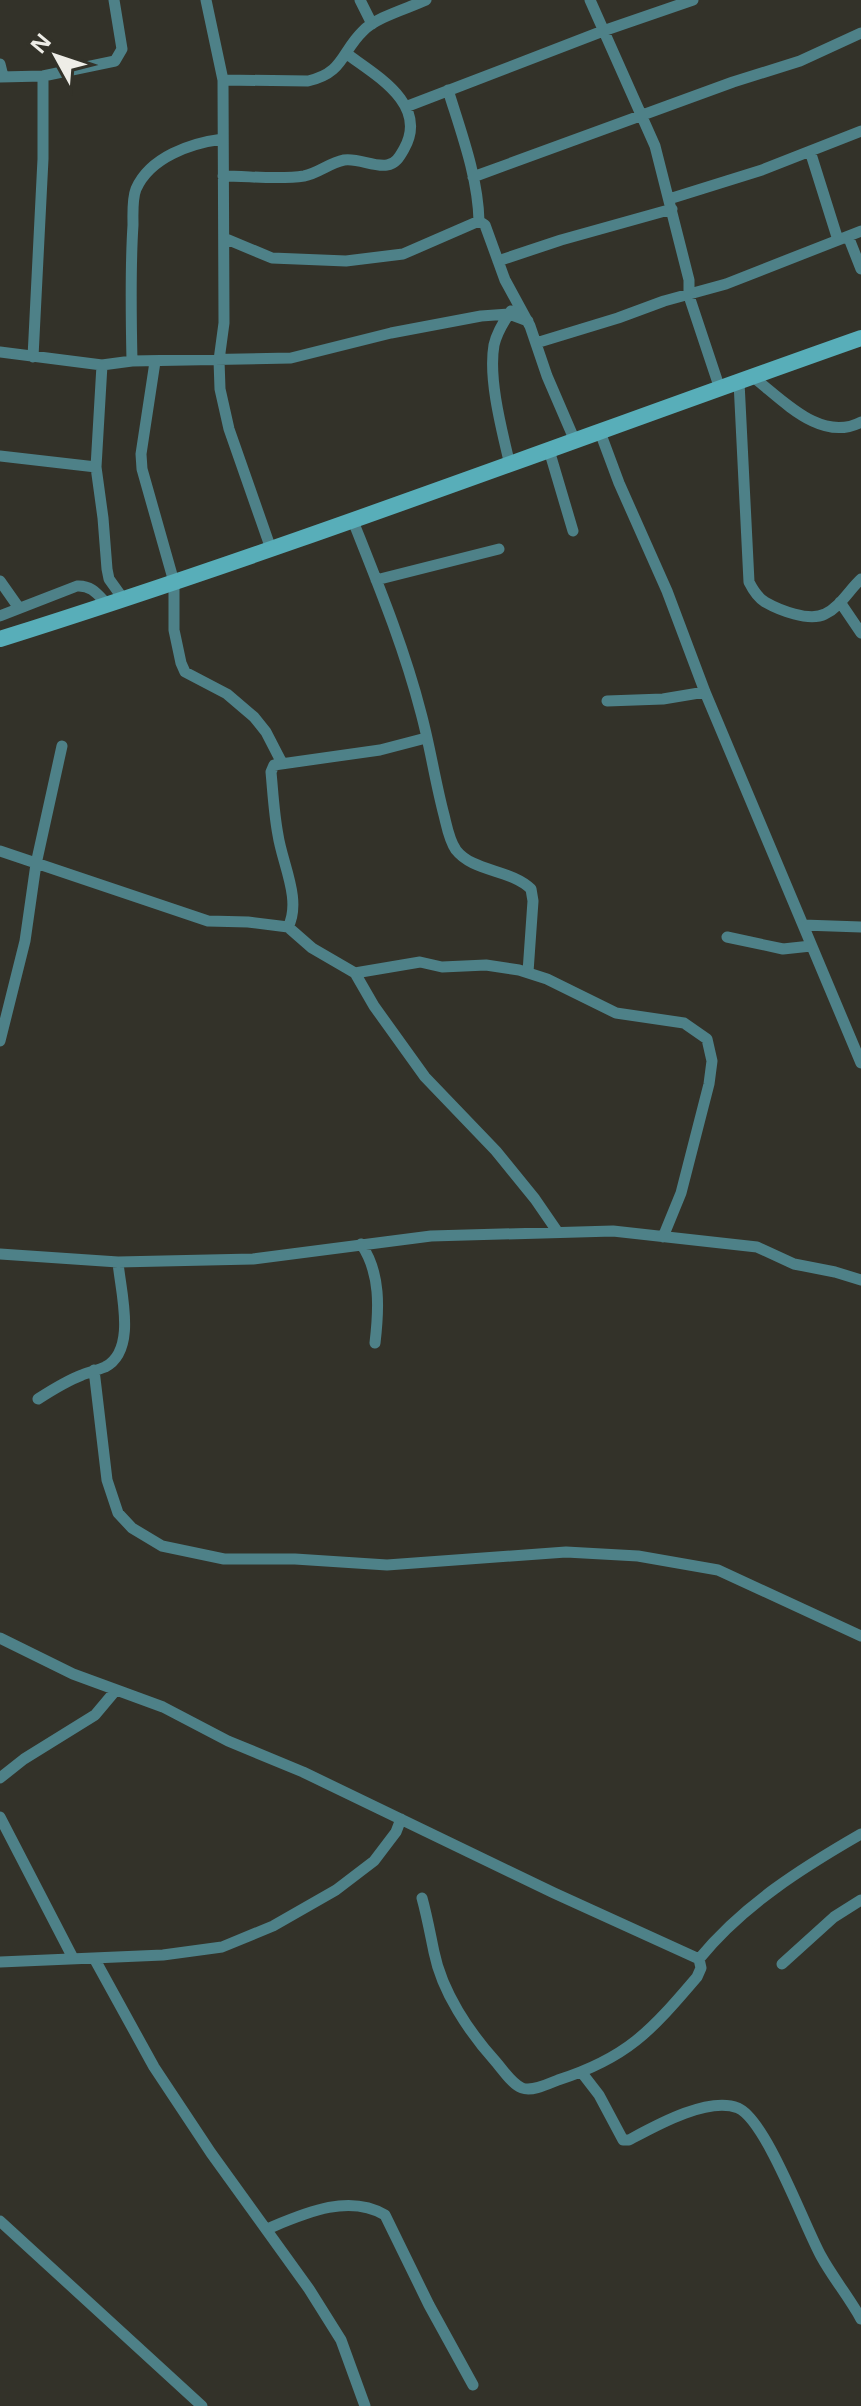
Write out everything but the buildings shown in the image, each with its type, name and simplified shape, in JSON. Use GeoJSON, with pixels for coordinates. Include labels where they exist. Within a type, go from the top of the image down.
{"type":"FeatureCollection","features":[{"type":"Feature","properties":{"kind":"main road"},"geometry":{"type":"LineString","coordinates":[[0,639],[353,521],[861,338]]}},
{"type":"Feature","properties":{"kind":"street"},"geometry":{"type":"LineString","coordinates":[[0,64],[2,77],[43,76],[105,65],[120,56],[121,31],[114,0]]}},
{"type":"Feature","properties":{"kind":"street"},"geometry":{"type":"LineString","coordinates":[[206,0],[223,80],[224,323],[219,360],[220,389],[229,429],[271,549]]}},
{"type":"Feature","properties":{"kind":"street"},"geometry":{"type":"LineString","coordinates":[[360,0],[372,24]]}},
{"type":"Feature","properties":{"kind":"street"},"geometry":{"type":"LineString","coordinates":[[223,80],[308,81],[321,78],[339,66],[362,31],[426,0]]}},
{"type":"Feature","properties":{"kind":"street"},"geometry":{"type":"LineString","coordinates":[[590,0],[655,146],[689,280],[689,296],[720,389]]}},
{"type":"Feature","properties":{"kind":"street"},"geometry":{"type":"LineString","coordinates":[[408,106],[693,0]]}},
{"type":"Feature","properties":{"kind":"street"},"geometry":{"type":"LineString","coordinates":[[473,177],[800,61],[861,33]]}},
{"type":"Feature","properties":{"kind":"street"},"geometry":{"type":"LineString","coordinates":[[223,176],[305,176],[332,162],[351,159],[388,166],[398,160],[411,128],[408,106],[387,84],[347,54]]}},
{"type":"Feature","properties":{"kind":"street"},"geometry":{"type":"LineString","coordinates":[[33,357],[43,159],[43,76]]}},
{"type":"Feature","properties":{"kind":"street"},"geometry":{"type":"LineString","coordinates":[[448,90],[473,177],[479,221],[485,225],[516,302],[528,321],[575,441]]}},
{"type":"Feature","properties":{"kind":"street"},"geometry":{"type":"LineString","coordinates":[[498,261],[670,204],[861,131]]}},
{"type":"Feature","properties":{"kind":"street"},"geometry":{"type":"LineString","coordinates":[[132,361],[130,264],[135,191],[145,173],[169,156],[195,142],[223,139]]}},
{"type":"Feature","properties":{"kind":"street"},"geometry":{"type":"LineString","coordinates":[[810,151],[843,238],[861,269]]}},
{"type":"Feature","properties":{"kind":"street"},"geometry":{"type":"LineString","coordinates":[[224,238],[272,258],[346,261],[403,254],[479,221]]}},
{"type":"Feature","properties":{"kind":"street"},"geometry":{"type":"LineString","coordinates":[[536,343],[726,284],[861,231]]}},
{"type":"Feature","properties":{"kind":"street"},"geometry":{"type":"LineString","coordinates":[[510,465],[496,390],[494,346],[500,328],[516,302]]}},
{"type":"Feature","properties":{"kind":"street"},"geometry":{"type":"LineString","coordinates":[[0,352],[102,365],[132,361],[291,358],[391,333],[481,316],[509,314],[528,321]]}},
{"type":"Feature","properties":{"kind":"street"},"geometry":{"type":"LineString","coordinates":[[155,362],[141,454],[142,469],[174,582],[174,630],[185,672],[227,694],[254,717],[266,732],[282,763]]}},
{"type":"Feature","properties":{"kind":"street"},"geometry":{"type":"LineString","coordinates":[[102,365],[96,467],[107,569],[116,602]]}},
{"type":"Feature","properties":{"kind":"street"},"geometry":{"type":"LineString","coordinates":[[746,379],[822,427],[851,427],[861,422]]}},
{"type":"Feature","properties":{"kind":"street"},"geometry":{"type":"LineString","coordinates":[[746,379],[749,582],[755,593],[764,602],[810,617],[824,615],[861,579]]}},
{"type":"Feature","properties":{"kind":"street"},"geometry":{"type":"LineString","coordinates":[[600,432],[861,1063]]}},
{"type":"Feature","properties":{"kind":"street"},"geometry":{"type":"LineString","coordinates":[[549,450],[573,531]]}},
{"type":"Feature","properties":{"kind":"street"},"geometry":{"type":"LineString","coordinates":[[0,456],[96,467]]}},
{"type":"Feature","properties":{"kind":"street"},"geometry":{"type":"LineString","coordinates":[[353,521],[400,646],[451,842],[469,861],[518,878],[531,889],[533,901],[528,972]]}},
{"type":"Feature","properties":{"kind":"street"},"geometry":{"type":"LineString","coordinates":[[376,580],[499,549]]}},
{"type":"Feature","properties":{"kind":"street"},"geometry":{"type":"LineString","coordinates":[[0,581],[19,608]]}},
{"type":"Feature","properties":{"kind":"street"},"geometry":{"type":"LineString","coordinates":[[0,616],[77,586],[86,586],[116,602]]}},
{"type":"Feature","properties":{"kind":"street"},"geometry":{"type":"LineString","coordinates":[[840,602],[861,633]]}},
{"type":"Feature","properties":{"kind":"street"},"geometry":{"type":"LineString","coordinates":[[607,701],[663,699],[705,692]]}},
{"type":"Feature","properties":{"kind":"street"},"geometry":{"type":"LineString","coordinates":[[288,927],[293,919],[292,903],[278,837],[271,772],[274,765],[380,750],[426,738]]}},
{"type":"Feature","properties":{"kind":"street"},"geometry":{"type":"LineString","coordinates":[[0,1041],[25,941],[36,864],[62,746]]}},
{"type":"Feature","properties":{"kind":"street"},"geometry":{"type":"LineString","coordinates":[[0,851],[208,921],[288,927],[312,948],[355,973],[374,1006],[425,1077],[496,1151],[557,1231]]}},
{"type":"Feature","properties":{"kind":"street"},"geometry":{"type":"LineString","coordinates":[[803,925],[861,927]]}},
{"type":"Feature","properties":{"kind":"street"},"geometry":{"type":"LineString","coordinates":[[727,937],[783,949],[811,946]]}},
{"type":"Feature","properties":{"kind":"street"},"geometry":{"type":"LineString","coordinates":[[355,973],[420,962],[442,967],[486,965],[528,972],[616,1013],[684,1023],[707,1039],[712,1061],[709,1084],[681,1193],[663,1237]]}},
{"type":"Feature","properties":{"kind":"street"},"geometry":{"type":"LineString","coordinates":[[0,1254],[118,1262],[253,1259],[431,1236],[613,1231],[757,1247],[794,1264],[861,1280]]}},
{"type":"Feature","properties":{"kind":"street"},"geometry":{"type":"LineString","coordinates":[[361,1244],[370,1258],[376,1286],[379,1310],[375,1343]]}},
{"type":"Feature","properties":{"kind":"street"},"geometry":{"type":"LineString","coordinates":[[38,1399],[68,1381],[111,1362],[124,1337],[118,1262]]}},
{"type":"Feature","properties":{"kind":"street"},"geometry":{"type":"LineString","coordinates":[[94,1370],[107,1480],[118,1513],[132,1528],[162,1546],[224,1559],[295,1559],[387,1565],[566,1552],[638,1556],[718,1570],[861,1636]]}},
{"type":"Feature","properties":{"kind":"street"},"geometry":{"type":"LineString","coordinates":[[0,1638],[73,1674],[163,1707],[228,1741],[303,1772],[699,1959]]}},
{"type":"Feature","properties":{"kind":"street"},"geometry":{"type":"LineString","coordinates":[[0,1778],[24,1759],[95,1715],[116,1690]]}},
{"type":"Feature","properties":{"kind":"street"},"geometry":{"type":"LineString","coordinates":[[0,1817],[73,1958]]}},
{"type":"Feature","properties":{"kind":"street"},"geometry":{"type":"LineString","coordinates":[[0,1962],[200,1952],[222,1947],[273,1926],[336,1890],[374,1861],[396,1832],[401,1819]]}},
{"type":"Feature","properties":{"kind":"street"},"geometry":{"type":"LineString","coordinates":[[699,1959],[712,1943],[794,1873],[861,1834]]}},
{"type":"Feature","properties":{"kind":"street"},"geometry":{"type":"LineString","coordinates":[[422,1898],[434,1952],[446,1987],[486,2051],[523,2089],[582,2073],[627,2048],[655,2024],[697,1977],[701,1968],[699,1959]]}},
{"type":"Feature","properties":{"kind":"street"},"geometry":{"type":"LineString","coordinates":[[782,1964],[834,1917],[861,1900]]}},
{"type":"Feature","properties":{"kind":"street"},"geometry":{"type":"LineString","coordinates":[[94,1958],[154,2067],[211,2153],[309,2289],[341,2340],[365,2406]]}},
{"type":"Feature","properties":{"kind":"street"},"geometry":{"type":"LineString","coordinates":[[582,2073],[599,2095],[623,2140],[629,2140],[675,2117],[710,2107],[728,2105],[747,2114],[772,2153],[822,2257],[861,2319]]}},
{"type":"Feature","properties":{"kind":"street"},"geometry":{"type":"LineString","coordinates":[[267,2229],[318,2208],[374,2208],[385,2215],[473,2385]]}},
{"type":"Feature","properties":{"kind":"street"},"geometry":{"type":"LineString","coordinates":[[0,2221],[202,2406]]}}]}
